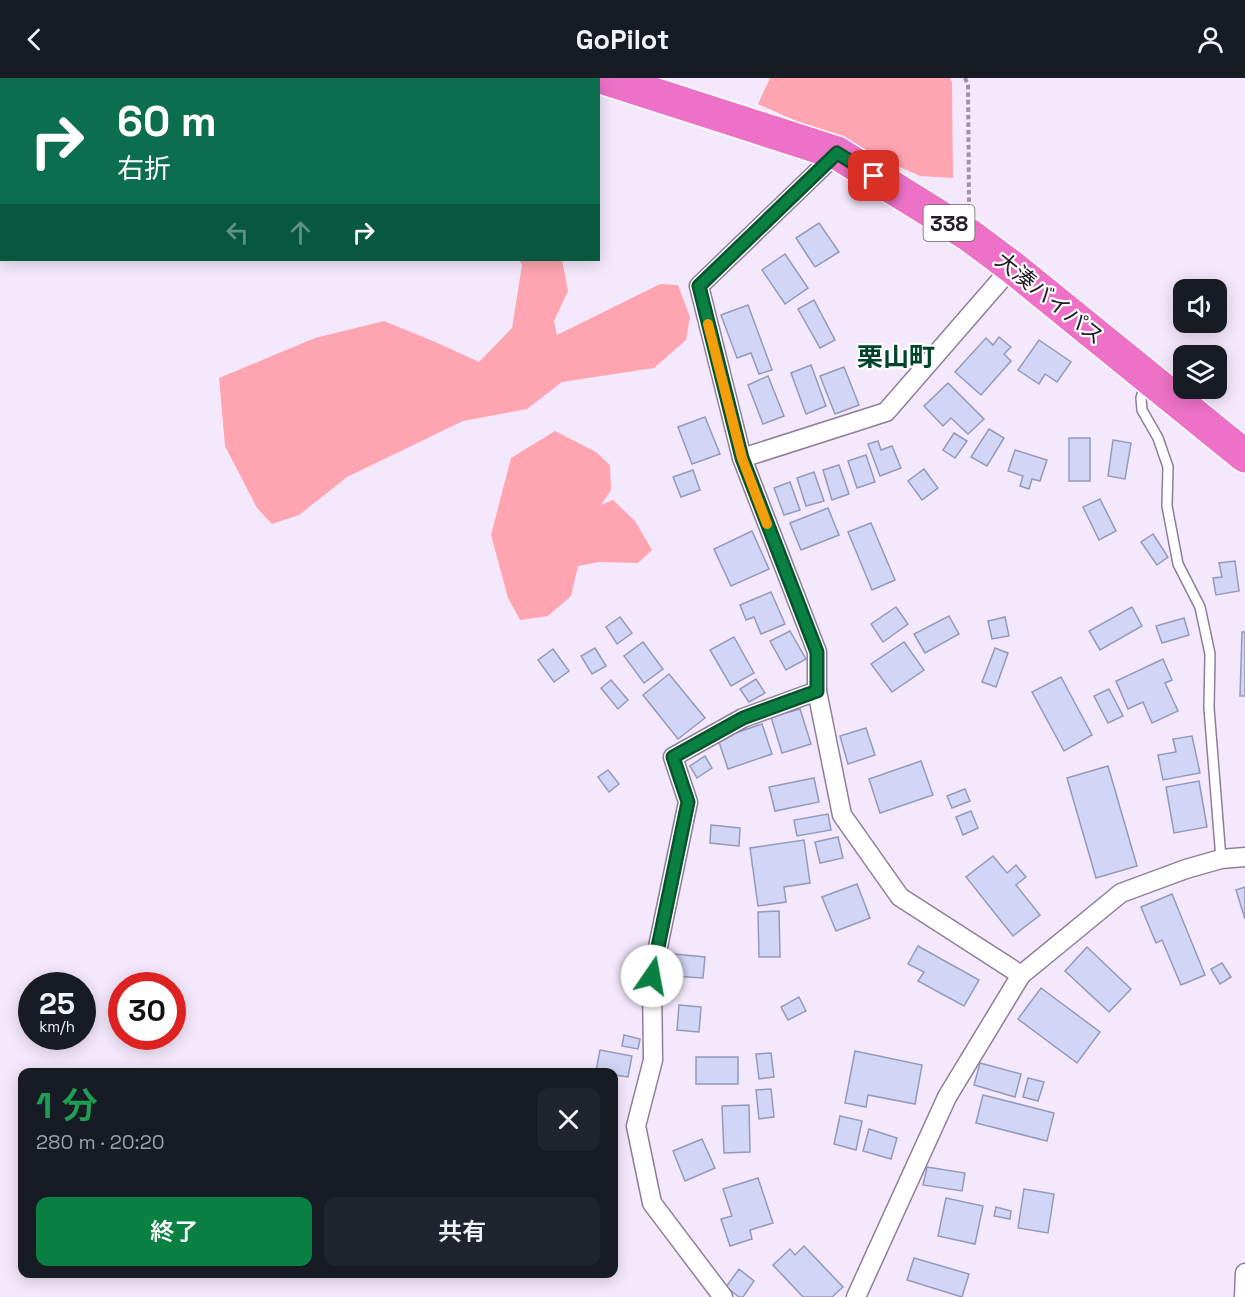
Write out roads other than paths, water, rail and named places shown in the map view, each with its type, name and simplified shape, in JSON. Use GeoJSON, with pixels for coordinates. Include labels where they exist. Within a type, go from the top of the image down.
{"type":"FeatureCollection","features":[{"type":"Feature","properties":{"kind":"highway","name":"大湊バイパス"},"geometry":{"type":"LineString","coordinates":[[604,78],[837,153],[969,235],[1012,267],[1245,456]]}},
{"type":"Feature","properties":{"kind":"street"},"geometry":{"type":"LineString","coordinates":[[837,153],[699,286],[742,458],[817,652],[817,691],[842,815],[900,897],[1021,975]]}},
{"type":"Feature","properties":{"kind":"street"},"geometry":{"type":"LineString","coordinates":[[742,458],[886,412],[1012,267]]}},
{"type":"Feature","properties":{"kind":"street"},"geometry":{"type":"LineString","coordinates":[[723,1297],[652,1203],[636,1126],[653,1060],[652,976],[688,802],[673,757],[743,718],[817,691]]}},
{"type":"Feature","properties":{"kind":"street"},"geometry":{"type":"LineString","coordinates":[[856,1297],[947,1097],[1021,975],[1121,893],[1186,868],[1221,859],[1245,857]]}},
{"type":"Feature","properties":{"kind":"street"},"geometry":{"type":"LineString","coordinates":[[1244,1297],[1245,1273]]}},
{"type":"Feature","properties":{"kind":"lane"},"geometry":{"type":"LineString","coordinates":[[1147,376],[1141,398],[1142,410],[1158,438],[1168,467],[1167,506],[1178,564],[1200,607],[1210,654],[1209,708],[1221,859]]}},
{"type":"Feature","properties":{"kind":"district","name":"栗山町"},"geometry":{"type":"Point","coordinates":[896,357]}}]}
